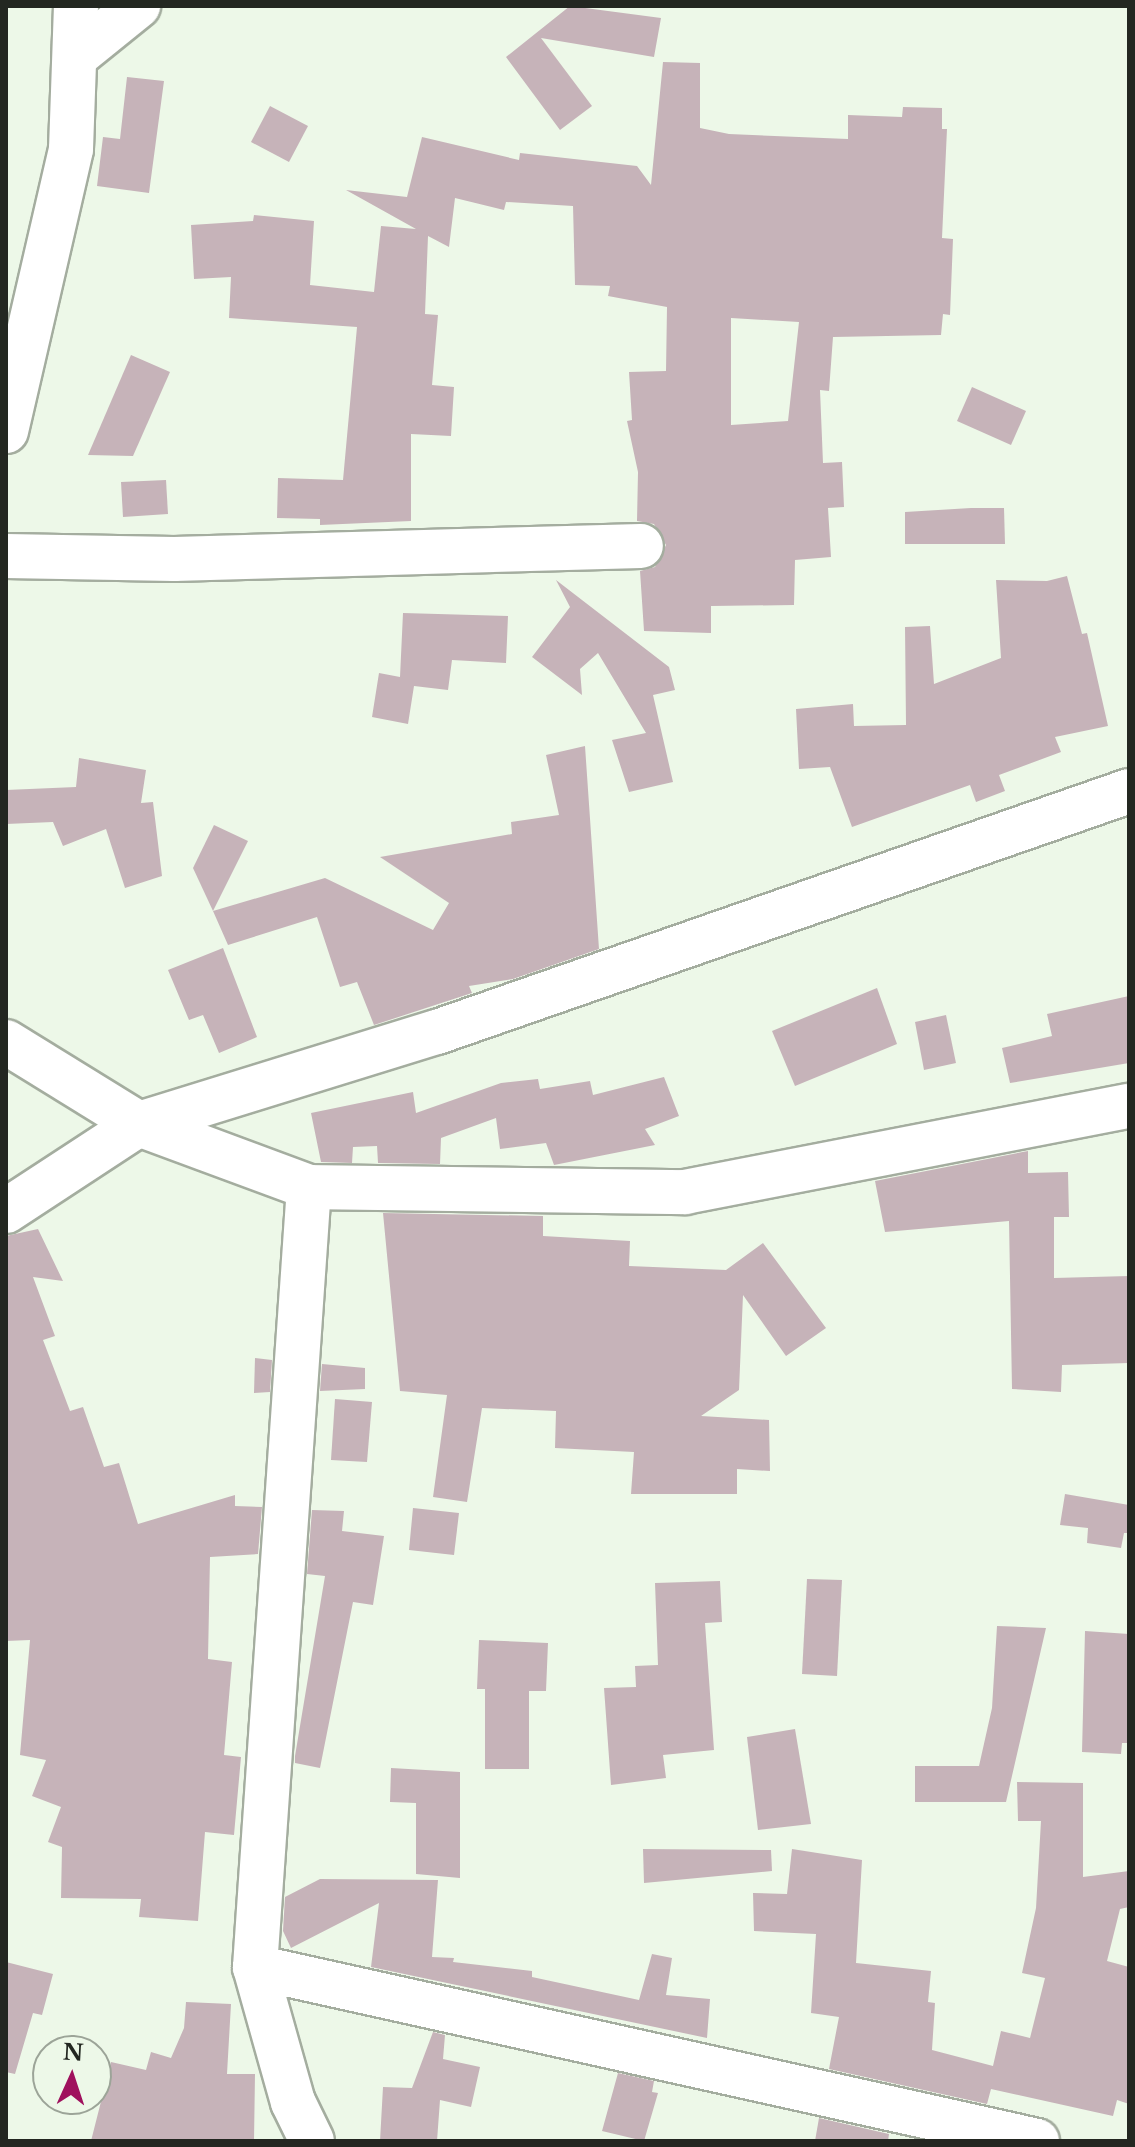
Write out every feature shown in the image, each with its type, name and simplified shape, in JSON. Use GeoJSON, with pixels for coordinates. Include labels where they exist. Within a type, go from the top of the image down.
{"type":"FeatureCollection","features":[{"type":"Feature","properties":{"kind":"street"},"geometry":{"type":"LineString","coordinates":[[6,431],[71,149],[76,6]]}},
{"type":"Feature","properties":{"kind":"street"},"geometry":{"type":"LineString","coordinates":[[76,56],[138,6]]}},
{"type":"Feature","properties":{"kind":"street"},"geometry":{"type":"LineString","coordinates":[[6,556],[174,559],[641,546]]}},
{"type":"Feature","properties":{"kind":"street"},"geometry":{"type":"LineString","coordinates":[[6,1211],[139,1124],[437,1032],[1129,791]]}},
{"type":"Feature","properties":{"kind":"street"},"geometry":{"type":"LineString","coordinates":[[11,1052],[139,1124],[309,1187],[685,1192],[1129,1106]]}},
{"type":"Feature","properties":{"kind":"street"},"geometry":{"type":"LineString","coordinates":[[309,1187],[255,1967],[293,2102],[312,2141]]}},
{"type":"Feature","properties":{"kind":"street"},"geometry":{"type":"LineString","coordinates":[[255,1967],[1037,2141]]}},
{"type":"Feature","properties":{"kind":"building"},"geometry":{"type":"Polygon","coordinates":[[[570,6],[661,18],[654,57],[541,38],[592,106],[560,130],[506,57],[570,6]]]}},
{"type":"Feature","properties":{"kind":"building"},"geometry":{"type":"Polygon","coordinates":[[[663,62],[700,63],[700,128],[729,134],[848,139],[848,115],[902,117],[903,107],[942,108],[942,129],[947,129],[942,238],[953,239],[950,315],[943,314],[941,335],[833,337],[829,391],[820,390],[823,463],[842,462],[844,507],[828,508],[831,557],[795,560],[794,605],[711,606],[711,633],[644,631],[640,571],[655,567],[666,545],[654,524],[637,521],[638,472],[627,421],[632,420],[629,372],[666,371],[667,307],[608,296],[610,286],[575,285],[573,206],[506,202],[504,210],[455,198],[449,247],[428,236],[425,314],[438,315],[432,385],[454,387],[451,436],[411,434],[411,521],[320,525],[320,519],[277,518],[278,478],[343,480],[357,327],[229,318],[231,277],[194,279],[191,225],[253,221],[254,215],[314,221],[310,285],[374,292],[381,226],[416,229],[346,190],[407,197],[422,137],[519,160],[520,153],[637,166],[651,185],[663,62]],[[731,318],[731,425],[788,421],[799,322],[731,318]]]}},
{"type":"Feature","properties":{"kind":"building"},"geometry":{"type":"Polygon","coordinates":[[[127,77],[164,81],[149,193],[97,186],[103,137],[120,139],[127,77]]]}},
{"type":"Feature","properties":{"kind":"building"},"geometry":{"type":"Polygon","coordinates":[[[270,106],[308,126],[289,162],[251,142],[270,106]]]}},
{"type":"Feature","properties":{"kind":"building"},"geometry":{"type":"Polygon","coordinates":[[[131,355],[170,372],[133,456],[88,455],[131,355]]]}},
{"type":"Feature","properties":{"kind":"building"},"geometry":{"type":"Polygon","coordinates":[[[972,387],[1026,411],[1011,445],[957,421],[972,387]]]}},
{"type":"Feature","properties":{"kind":"building"},"geometry":{"type":"Polygon","coordinates":[[[166,480],[168,514],[123,517],[121,482],[166,480]]]}},
{"type":"Feature","properties":{"kind":"building"},"geometry":{"type":"Polygon","coordinates":[[[1004,508],[1005,544],[905,544],[905,512],[1004,508]]]}},
{"type":"Feature","properties":{"kind":"building"},"geometry":{"type":"Polygon","coordinates":[[[1067,576],[1082,634],[1087,633],[1108,726],[1055,737],[1061,752],[999,775],[1005,791],[976,802],[970,785],[852,827],[830,767],[799,769],[796,709],[853,704],[854,726],[906,725],[905,627],[930,626],[934,684],[1001,658],[996,580],[1047,581],[1067,576]]]}},
{"type":"Feature","properties":{"kind":"building"},"geometry":{"type":"Polygon","coordinates":[[[556,580],[669,667],[675,690],[653,695],[673,782],[629,792],[612,740],[646,733],[598,653],[580,669],[582,695],[532,657],[570,607],[556,580]]]}},
{"type":"Feature","properties":{"kind":"building"},"geometry":{"type":"Polygon","coordinates":[[[403,613],[508,616],[506,663],[452,660],[448,690],[414,686],[408,724],[372,717],[379,673],[400,677],[403,613]]]}},
{"type":"Feature","properties":{"kind":"building"},"geometry":{"type":"Polygon","coordinates":[[[585,746],[599,949],[513,979],[469,986],[472,993],[374,1025],[357,982],[340,987],[317,917],[228,945],[213,911],[325,878],[433,930],[449,903],[380,857],[512,834],[511,822],[559,815],[546,755],[585,746]]]}},
{"type":"Feature","properties":{"kind":"building"},"geometry":{"type":"Polygon","coordinates":[[[79,758],[146,770],[141,803],[153,802],[162,876],[125,888],[106,829],[63,846],[53,822],[6,824],[6,790],[76,787],[79,758]]]}},
{"type":"Feature","properties":{"kind":"building"},"geometry":{"type":"Polygon","coordinates":[[[214,825],[248,841],[213,911],[193,868],[214,825]]]}},
{"type":"Feature","properties":{"kind":"building"},"geometry":{"type":"Polygon","coordinates":[[[223,948],[257,1037],[219,1053],[203,1015],[189,1020],[168,970],[223,948]]]}},
{"type":"Feature","properties":{"kind":"building"},"geometry":{"type":"Polygon","coordinates":[[[877,988],[897,1044],[795,1086],[772,1031],[877,988]]]}},
{"type":"Feature","properties":{"kind":"building"},"geometry":{"type":"Polygon","coordinates":[[[1129,996],[1129,1063],[1010,1083],[1002,1048],[1052,1036],[1047,1014],[1129,996]]]}},
{"type":"Feature","properties":{"kind":"building"},"geometry":{"type":"Polygon","coordinates":[[[946,1015],[956,1063],[924,1070],[915,1022],[946,1015]]]}},
{"type":"Feature","properties":{"kind":"building"},"geometry":{"type":"Polygon","coordinates":[[[664,1077],[679,1116],[645,1129],[655,1145],[554,1165],[546,1143],[500,1149],[496,1118],[441,1138],[440,1164],[378,1163],[377,1146],[353,1147],[352,1163],[321,1162],[311,1113],[413,1092],[416,1113],[501,1083],[538,1079],[540,1089],[590,1081],[593,1095],[664,1077]]]}},
{"type":"Feature","properties":{"kind":"building"},"geometry":{"type":"Polygon","coordinates":[[[1028,1151],[1028,1173],[1068,1172],[1069,1217],[1054,1217],[1054,1278],[1129,1276],[1129,1363],[1062,1365],[1061,1392],[1012,1389],[1009,1221],[885,1232],[875,1181],[1028,1151]]]}},
{"type":"Feature","properties":{"kind":"building"},"geometry":{"type":"Polygon","coordinates":[[[383,1213],[543,1216],[543,1236],[630,1241],[629,1266],[726,1270],[763,1243],[826,1328],[786,1356],[743,1295],[739,1390],[701,1416],[769,1420],[770,1471],[737,1469],[737,1494],[631,1494],[634,1452],[555,1448],[556,1411],[482,1408],[467,1502],[433,1497],[447,1395],[400,1391],[383,1213]]]}},
{"type":"Feature","properties":{"kind":"building"},"geometry":{"type":"Polygon","coordinates":[[[38,1229],[63,1281],[33,1277],[55,1336],[43,1340],[70,1411],[83,1407],[104,1467],[119,1463],[138,1524],[235,1495],[235,1506],[262,1507],[258,1554],[210,1557],[208,1659],[232,1662],[224,1755],[241,1757],[234,1835],[205,1832],[198,1921],[139,1917],[141,1899],[61,1898],[62,1847],[48,1842],[61,1807],[32,1796],[46,1760],[20,1755],[30,1640],[6,1641],[6,1236],[38,1229]]]}},
{"type":"Feature","properties":{"kind":"building"},"geometry":{"type":"Polygon","coordinates":[[[255,1358],[272,1360],[270,1392],[254,1393],[255,1358]]]}},
{"type":"Feature","properties":{"kind":"building"},"geometry":{"type":"Polygon","coordinates":[[[322,1364],[365,1368],[365,1389],[320,1391],[322,1364]]]}},
{"type":"Feature","properties":{"kind":"building"},"geometry":{"type":"Polygon","coordinates":[[[335,1399],[372,1402],[367,1462],[331,1460],[335,1399]]]}},
{"type":"Feature","properties":{"kind":"building"},"geometry":{"type":"Polygon","coordinates":[[[1065,1494],[1129,1505],[1129,1533],[1124,1533],[1121,1548],[1087,1543],[1088,1528],[1060,1525],[1065,1494]]]}},
{"type":"Feature","properties":{"kind":"building"},"geometry":{"type":"Polygon","coordinates":[[[413,1508],[459,1513],[454,1555],[409,1550],[413,1508]]]}},
{"type":"Feature","properties":{"kind":"building"},"geometry":{"type":"Polygon","coordinates":[[[312,1510],[344,1511],[342,1531],[384,1536],[373,1605],[353,1602],[320,1768],[295,1763],[325,1576],[307,1574],[312,1510]]]}},
{"type":"Feature","properties":{"kind":"building"},"geometry":{"type":"Polygon","coordinates":[[[807,1579],[842,1580],[837,1676],[802,1674],[807,1579]]]}},
{"type":"Feature","properties":{"kind":"building"},"geometry":{"type":"Polygon","coordinates":[[[720,1581],[722,1622],[705,1623],[714,1750],[663,1755],[666,1778],[611,1785],[604,1688],[636,1687],[635,1666],[658,1665],[655,1583],[720,1581]]]}},
{"type":"Feature","properties":{"kind":"building"},"geometry":{"type":"Polygon","coordinates":[[[997,1626],[1046,1628],[1006,1802],[915,1802],[915,1766],[979,1766],[992,1708],[997,1626]]]}},
{"type":"Feature","properties":{"kind":"building"},"geometry":{"type":"Polygon","coordinates":[[[1085,1631],[1129,1634],[1129,1743],[1122,1743],[1121,1754],[1082,1752],[1085,1631]]]}},
{"type":"Feature","properties":{"kind":"building"},"geometry":{"type":"Polygon","coordinates":[[[479,1640],[548,1643],[546,1691],[529,1691],[529,1769],[485,1769],[485,1689],[477,1689],[479,1640]]]}},
{"type":"Feature","properties":{"kind":"building"},"geometry":{"type":"Polygon","coordinates":[[[795,1729],[811,1824],[758,1830],[747,1737],[795,1729]]]}},
{"type":"Feature","properties":{"kind":"building"},"geometry":{"type":"Polygon","coordinates":[[[391,1768],[460,1772],[460,1878],[416,1874],[416,1803],[390,1802],[391,1768]]]}},
{"type":"Feature","properties":{"kind":"building"},"geometry":{"type":"Polygon","coordinates":[[[1017,1782],[1083,1783],[1083,1877],[1129,1871],[1129,1907],[1120,1909],[1107,1961],[1129,1967],[1129,2104],[1117,2100],[1113,2116],[991,2089],[987,2104],[829,2069],[839,2017],[811,2013],[816,1934],[754,1931],[753,1893],[787,1894],[792,1849],[862,1860],[856,1963],[931,1971],[928,2002],[935,2003],[932,2050],[993,2066],[1001,2031],[1030,2038],[1045,1978],[1022,1973],[1036,1908],[1041,1821],[1018,1821],[1017,1782]]]}},
{"type":"Feature","properties":{"kind":"building"},"geometry":{"type":"Polygon","coordinates":[[[643,1849],[771,1850],[772,1871],[644,1883],[643,1849]]]}},
{"type":"Feature","properties":{"kind":"building"},"geometry":{"type":"Polygon","coordinates":[[[320,1879],[438,1880],[432,1957],[454,1958],[453,1962],[532,1971],[532,1977],[639,2000],[652,1954],[672,1958],[666,1995],[710,1999],[707,2038],[371,1967],[379,1903],[291,1948],[283,1931],[285,1897],[320,1879]]]}},
{"type":"Feature","properties":{"kind":"building"},"geometry":{"type":"Polygon","coordinates":[[[6,1962],[53,1974],[42,2015],[33,2013],[15,2074],[6,2072],[6,1962]]]}},
{"type":"Feature","properties":{"kind":"building"},"geometry":{"type":"Polygon","coordinates":[[[186,2002],[231,2004],[227,2074],[255,2074],[254,2141],[91,2141],[98,2115],[112,2115],[112,2062],[146,2070],[151,2052],[171,2058],[184,2028],[186,2002]]]}},
{"type":"Feature","properties":{"kind":"building"},"geometry":{"type":"Polygon","coordinates":[[[433,2032],[445,2035],[443,2059],[480,2067],[471,2107],[440,2100],[437,2141],[380,2141],[383,2087],[412,2088],[433,2032]]]}},
{"type":"Feature","properties":{"kind":"building"},"geometry":{"type":"Polygon","coordinates":[[[618,2073],[654,2081],[652,2092],[658,2093],[644,2141],[602,2131],[618,2073]]]}},
{"type":"Feature","properties":{"kind":"building"},"geometry":{"type":"Polygon","coordinates":[[[819,2118],[889,2134],[888,2141],[815,2141],[819,2118]]]}}]}
